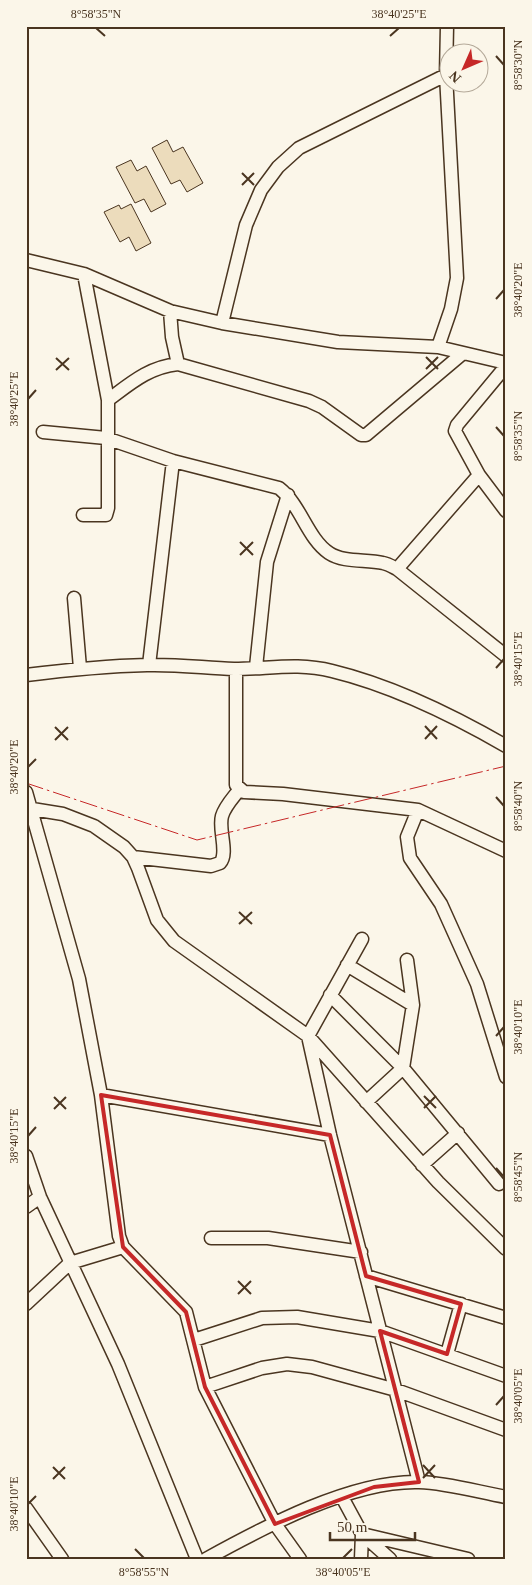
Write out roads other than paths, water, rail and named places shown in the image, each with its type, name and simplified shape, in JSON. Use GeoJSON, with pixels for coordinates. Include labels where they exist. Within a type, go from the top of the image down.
{"type":"FeatureCollection","features":[{"type":"Feature","properties":{"kind":"street"},"geometry":{"type":"LineString","coordinates":[[447,26],[447,42]]}},
{"type":"Feature","properties":{"kind":"street"},"geometry":{"type":"LineString","coordinates":[[222,323],[246,225],[261,190],[278,167],[299,148],[440,78]]}},
{"type":"Feature","properties":{"kind":"street"},"geometry":{"type":"LineString","coordinates":[[438,347],[451,309],[457,278],[447,92]]}},
{"type":"Feature","properties":{"kind":"street"},"geometry":{"type":"LineString","coordinates":[[26,260],[84,274],[170,311],[222,323],[338,342],[438,347],[506,364],[455,428],[457,437],[479,475],[506,511]]}},
{"type":"Feature","properties":{"kind":"street"},"geometry":{"type":"LineString","coordinates":[[84,274],[108,400],[106,438],[107,513],[102,516],[84,515]]}},
{"type":"Feature","properties":{"kind":"street"},"geometry":{"type":"LineString","coordinates":[[170,311],[172,336],[178,364]]}},
{"type":"Feature","properties":{"kind":"street"},"geometry":{"type":"LineString","coordinates":[[108,400],[148,371],[161,366],[178,364],[309,401],[322,407],[361,435],[366,435],[462,354]]}},
{"type":"Feature","properties":{"kind":"street"},"geometry":{"type":"LineString","coordinates":[[43,432],[106,438],[174,461],[279,488],[288,496],[329,553],[339,558],[384,563],[397,569],[506,656]]}},
{"type":"Feature","properties":{"kind":"street"},"geometry":{"type":"LineString","coordinates":[[149,664],[174,461]]}},
{"type":"Feature","properties":{"kind":"street"},"geometry":{"type":"LineString","coordinates":[[397,569],[479,475]]}},
{"type":"Feature","properties":{"kind":"street"},"geometry":{"type":"LineString","coordinates":[[256,667],[267,562],[288,496]]}},
{"type":"Feature","properties":{"kind":"street"},"geometry":{"type":"LineString","coordinates":[[74,598],[80,668]]}},
{"type":"Feature","properties":{"kind":"street"},"geometry":{"type":"LineString","coordinates":[[26,675],[80,668],[149,664],[236,669],[285,665],[330,670],[373,682],[481,732],[506,746]]}},
{"type":"Feature","properties":{"kind":"street"},"geometry":{"type":"LineString","coordinates":[[236,669],[236,785],[239,790],[418,810],[506,851]]}},
{"type":"Feature","properties":{"kind":"street"},"geometry":{"type":"LineString","coordinates":[[132,857],[211,866],[220,863],[223,855],[220,824],[222,815],[239,790]]}},
{"type":"Feature","properties":{"kind":"street"},"geometry":{"type":"LineString","coordinates":[[26,792],[28,808],[79,979],[101,1096],[123,1247],[179,1302],[186,1312],[205,1387],[275,1524],[300,1559]]}},
{"type":"Feature","properties":{"kind":"street"},"geometry":{"type":"LineString","coordinates":[[28,808],[63,814],[94,826],[124,847],[132,857],[157,920],[174,942],[308,1036],[422,1165],[506,1249]]}},
{"type":"Feature","properties":{"kind":"street"},"geometry":{"type":"LineString","coordinates":[[418,810],[406,837],[410,858],[441,904],[477,984],[506,1077]]}},
{"type":"Feature","properties":{"kind":"street"},"geometry":{"type":"LineString","coordinates":[[362,939],[308,1036],[330,1135],[419,1482]]}},
{"type":"Feature","properties":{"kind":"street"},"geometry":{"type":"LineString","coordinates":[[366,1102],[403,1068],[413,1005],[406,960]]}},
{"type":"Feature","properties":{"kind":"street"},"geometry":{"type":"LineString","coordinates":[[347,965],[413,1005]]}},
{"type":"Feature","properties":{"kind":"street"},"geometry":{"type":"LineString","coordinates":[[330,995],[403,1068],[499,1184]]}},
{"type":"Feature","properties":{"kind":"street"},"geometry":{"type":"LineString","coordinates":[[101,1096],[330,1135]]}},
{"type":"Feature","properties":{"kind":"street"},"geometry":{"type":"LineString","coordinates":[[422,1165],[458,1133]]}},
{"type":"Feature","properties":{"kind":"street"},"geometry":{"type":"LineString","coordinates":[[26,1156],[40,1197],[118,1364],[197,1559]]}},
{"type":"Feature","properties":{"kind":"street"},"geometry":{"type":"LineString","coordinates":[[26,1207],[40,1197]]}},
{"type":"Feature","properties":{"kind":"street"},"geometry":{"type":"LineString","coordinates":[[211,1238],[268,1238],[361,1252]]}},
{"type":"Feature","properties":{"kind":"street"},"geometry":{"type":"LineString","coordinates":[[26,1304],[70,1263],[123,1247]]}},
{"type":"Feature","properties":{"kind":"street"},"geometry":{"type":"LineString","coordinates":[[366,1276],[506,1318]]}},
{"type":"Feature","properties":{"kind":"street"},"geometry":{"type":"LineString","coordinates":[[447,1354],[460,1304]]}},
{"type":"Feature","properties":{"kind":"street"},"geometry":{"type":"LineString","coordinates":[[194,1340],[262,1318],[298,1317],[380,1331],[506,1376]]}},
{"type":"Feature","properties":{"kind":"street"},"geometry":{"type":"LineString","coordinates":[[205,1387],[262,1368],[287,1364],[312,1368],[396,1390],[506,1430]]}},
{"type":"Feature","properties":{"kind":"street"},"geometry":{"type":"LineString","coordinates":[[206,1559],[275,1524],[342,1496],[374,1487],[419,1482],[506,1497]]}},
{"type":"Feature","properties":{"kind":"street"},"geometry":{"type":"LineString","coordinates":[[342,1496],[362,1534],[390,1559]]}},
{"type":"Feature","properties":{"kind":"street"},"geometry":{"type":"LineString","coordinates":[[26,1508],[62,1559]]}},
{"type":"Feature","properties":{"kind":"street"},"geometry":{"type":"LineString","coordinates":[[361,1559],[362,1534]]}},
{"type":"Feature","properties":{"kind":"street"},"geometry":{"type":"LineString","coordinates":[[362,1534],[468,1559]]}}]}
